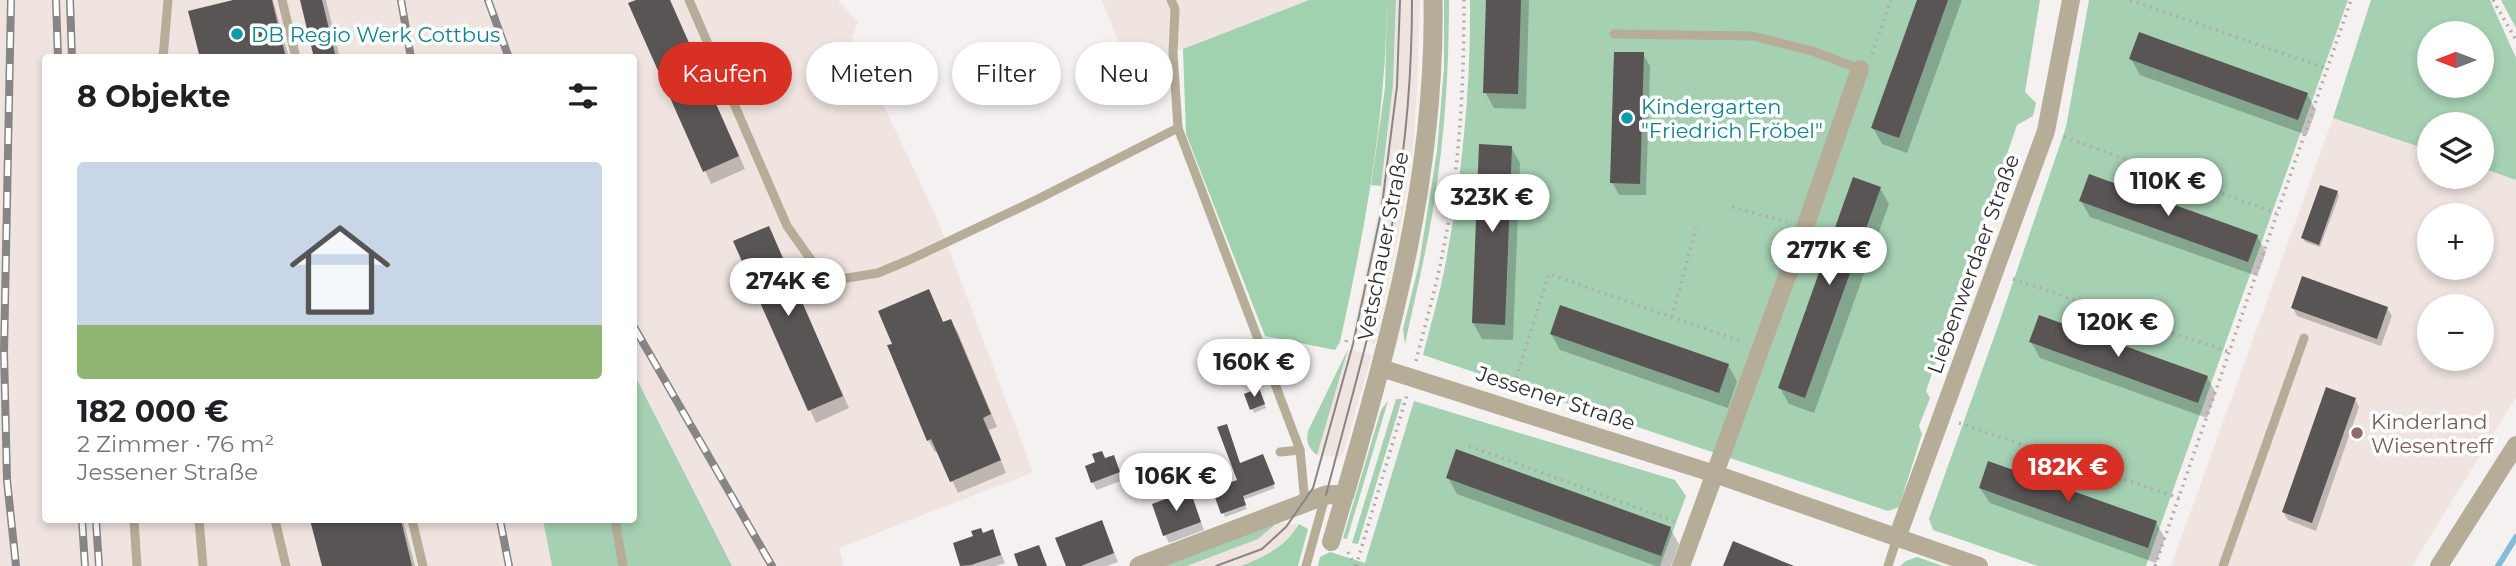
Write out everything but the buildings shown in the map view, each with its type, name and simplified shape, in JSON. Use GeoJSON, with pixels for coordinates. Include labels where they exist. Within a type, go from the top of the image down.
{"type":"FeatureCollection","features":[{"type":"Feature","properties":{"kind":"street","name":"Vetschauer Straße"},"geometry":{"type":"LineString","coordinates":[[1339,546],[1335,495],[1381,368],[1418,205],[1431,86],[1433,0]]}},
{"type":"Feature","properties":{"kind":"street","name":"Liebenwerdaer Straße"},"geometry":{"type":"LineString","coordinates":[[1897,538],[2046,131],[2071,0]]}},
{"type":"Feature","properties":{"kind":"street"},"geometry":{"type":"LineString","coordinates":[[1681,566],[1860,69]]}},
{"type":"Feature","properties":{"kind":"street","name":"Jessener Straße"},"geometry":{"type":"LineString","coordinates":[[1381,368],[1716,474],[1979,566]]}},
{"type":"Feature","properties":{"kind":"street"},"geometry":{"type":"LineString","coordinates":[[2439,566],[2516,445]]}},
{"type":"Feature","properties":{"kind":"street"},"geometry":{"type":"LineString","coordinates":[[1139,566],[1305,503],[1335,495]]}},
{"type":"Feature","properties":{"kind":"lane"},"geometry":{"type":"LineString","coordinates":[[163,54],[168,0]]}},
{"type":"Feature","properties":{"kind":"lane"},"geometry":{"type":"LineString","coordinates":[[282,0],[295,54]]}},
{"type":"Feature","properties":{"kind":"lane"},"geometry":{"type":"LineString","coordinates":[[690,0],[787,226],[814,264],[841,279],[878,274],[1038,199],[1178,128]]}},
{"type":"Feature","properties":{"kind":"lane"},"geometry":{"type":"LineString","coordinates":[[1171,0],[1175,9],[1173,53],[1178,128],[1300,450],[1305,503]]}},
{"type":"Feature","properties":{"kind":"lane"},"geometry":{"type":"LineString","coordinates":[[1615,34],[1753,36],[1812,51],[1860,69]]}},
{"type":"Feature","properties":{"kind":"lane"},"geometry":{"type":"LineString","coordinates":[[2223,566],[2304,338]]}},
{"type":"Feature","properties":{"kind":"lane"},"geometry":{"type":"LineString","coordinates":[[1280,452],[1300,450]]}},
{"type":"Feature","properties":{"kind":"lane"},"geometry":{"type":"LineString","coordinates":[[1306,566],[1335,495]]}},
{"type":"Feature","properties":{"kind":"lane"},"geometry":{"type":"LineString","coordinates":[[134,523],[137,566]]}},
{"type":"Feature","properties":{"kind":"lane"},"geometry":{"type":"LineString","coordinates":[[199,523],[203,566]]}},
{"type":"Feature","properties":{"kind":"lane"},"geometry":{"type":"LineString","coordinates":[[276,523],[286,566]]}},
{"type":"Feature","properties":{"kind":"lane"},"geometry":{"type":"LineString","coordinates":[[413,523],[423,566]]}},
{"type":"Feature","properties":{"kind":"lane"},"geometry":{"type":"LineString","coordinates":[[616,523],[623,566]]}},
{"type":"Feature","properties":{"kind":"lane"},"geometry":{"type":"LineString","coordinates":[[1888,566],[1897,538]]}},
{"type":"Feature","properties":{"kind":"path"},"geometry":{"type":"LineString","coordinates":[[1355,566],[1413,376],[1444,251],[1463,82],[1464,0]]}},
{"type":"Feature","properties":{"kind":"path"},"geometry":{"type":"LineString","coordinates":[[1860,69],[1868,65],[1891,0]]}},
{"type":"Feature","properties":{"kind":"path"},"geometry":{"type":"LineString","coordinates":[[2130,0],[2328,69]]}},
{"type":"Feature","properties":{"kind":"path"},"geometry":{"type":"LineString","coordinates":[[2155,566],[2351,0]]}},
{"type":"Feature","properties":{"kind":"path"},"geometry":{"type":"LineString","coordinates":[[2493,0],[2516,40]]}},
{"type":"Feature","properties":{"kind":"path"},"geometry":{"type":"LineString","coordinates":[[2046,131],[2276,213]]}},
{"type":"Feature","properties":{"kind":"path"},"geometry":{"type":"LineString","coordinates":[[1732,207],[1805,227]]}},
{"type":"Feature","properties":{"kind":"path"},"geometry":{"type":"LineString","coordinates":[[1672,317],[1696,228]]}},
{"type":"Feature","properties":{"kind":"path"},"geometry":{"type":"LineString","coordinates":[[1994,272],[2230,352]]}},
{"type":"Feature","properties":{"kind":"path"},"geometry":{"type":"LineString","coordinates":[[1507,406],[1549,274],[1761,348]]}},
{"type":"Feature","properties":{"kind":"path"},"geometry":{"type":"LineString","coordinates":[[1346,342],[1348,336]]}},
{"type":"Feature","properties":{"kind":"path"},"geometry":{"type":"LineString","coordinates":[[1941,417],[2179,498]]}},
{"type":"Feature","properties":{"kind":"path"},"geometry":{"type":"LineString","coordinates":[[1469,446],[1672,520]]}},
{"type":"Feature","properties":{"kind":"path"},"geometry":{"type":"LineString","coordinates":[[1339,546],[1355,566]]}},
{"type":"Feature","properties":{"kind":"shaded area"},"geometry":{"type":"Polygon","coordinates":[[[0,0],[838,0],[858,22],[852,38],[854,42],[806,42],[806,105],[884,105],[939,223],[1033,472],[839,548],[844,566],[732,566],[637,380],[637,54],[42,54],[42,523],[544,523],[552,566],[0,566],[0,0]]]}},
{"type":"Feature","properties":{"kind":"shaded area"},"geometry":{"type":"Polygon","coordinates":[[[1102,0],[1309,0],[1173,52],[1173,42],[1119,42],[1102,0]]]}},
{"type":"Feature","properties":{"kind":"shaded area"},"geometry":{"type":"Polygon","coordinates":[[[1396,0],[1420,0],[1417,87],[1413,146],[1402,217],[1375,344],[1352,338],[1378,212],[1387,143],[1393,85],[1396,0]]]}},
{"type":"Feature","properties":{"kind":"shaded area","name":"Kinderland Wiesentreff"},"geometry":{"type":"Polygon","coordinates":[[[2333,118],[2417,146],[2417,189],[2494,189],[2494,172],[2516,180],[2516,397],[2412,566],[2171,566],[2333,118]]]}},
{"type":"Feature","properties":{"kind":"shaded area"},"geometry":{"type":"Polygon","coordinates":[[[1348,349],[1372,355],[1344,451],[1340,457],[1317,455],[1348,349]]]}},
{"type":"Feature","properties":{"kind":"shaded area"},"geometry":{"type":"Polygon","coordinates":[[[1277,523],[1299,524],[1294,533],[1267,556],[1241,566],[1187,566],[1258,539],[1277,523]]]}},
{"type":"Feature","properties":{"kind":"green space"},"geometry":{"type":"Polygon","coordinates":[[[1309,0],[1387,0],[1383,86],[1366,215],[1340,342],[1335,350],[1265,336],[1186,134],[1183,49],[1309,0]]]}},
{"type":"Feature","properties":{"kind":"green space"},"geometry":{"type":"Polygon","coordinates":[[[1387,0],[1396,0],[1393,85],[1381,186],[1371,185],[1385,88],[1387,0]]]}},
{"type":"Feature","properties":{"kind":"green space"},"geometry":{"type":"Polygon","coordinates":[[[1444,0],[1449,0],[1449,25],[1441,152],[1428,238],[1405,344],[1403,329],[1419,264],[1437,151],[1444,68],[1444,0]]]}},
{"type":"Feature","properties":{"kind":"green space"},"geometry":{"type":"Polygon","coordinates":[[[1470,0],[2040,0],[2025,92],[2036,103],[2033,116],[2017,125],[1981,230],[1989,245],[1986,256],[1970,262],[1926,391],[1930,398],[1919,426],[1922,434],[1899,507],[1888,511],[1423,355],[1444,273],[1457,196],[1467,98],[1470,0]]]}},
{"type":"Feature","properties":{"kind":"green space"},"geometry":{"type":"Polygon","coordinates":[[[2089,0],[2348,0],[2146,566],[2038,566],[1933,530],[1929,519],[2066,127],[2089,0]]]}},
{"type":"Feature","properties":{"kind":"green space"},"geometry":{"type":"Polygon","coordinates":[[[2371,0],[2490,0],[2516,58],[2516,180],[2494,172],[2494,112],[2417,112],[2417,146],[2333,118],[2371,0]]]}},
{"type":"Feature","properties":{"kind":"green space"},"geometry":{"type":"Polygon","coordinates":[[[2501,0],[2516,0],[2516,28],[2501,0]]]}},
{"type":"Feature","properties":{"kind":"green space"},"geometry":{"type":"Polygon","coordinates":[[[1348,349],[1317,455],[1308,444],[1308,431],[1348,349]]]}},
{"type":"Feature","properties":{"kind":"green space"},"geometry":{"type":"Polygon","coordinates":[[[637,380],[732,566],[552,566],[544,523],[637,523],[637,380]]]}},
{"type":"Feature","properties":{"kind":"green space"},"geometry":{"type":"Polygon","coordinates":[[[1396,399],[1402,399],[1358,544],[1352,543],[1396,399]]]}},
{"type":"Feature","properties":{"kind":"green space"},"geometry":{"type":"Polygon","coordinates":[[[1388,401],[1347,539],[1343,538],[1381,410],[1388,401]]]}},
{"type":"Feature","properties":{"kind":"green space"},"geometry":{"type":"Polygon","coordinates":[[[1414,401],[1675,480],[1686,496],[1660,566],[1364,566],[1414,401]]]}},
{"type":"Feature","properties":{"kind":"green space"},"geometry":{"type":"Polygon","coordinates":[[[1277,523],[1258,539],[1187,566],[1164,566],[1277,523]]]}},
{"type":"Feature","properties":{"kind":"green space"},"geometry":{"type":"Polygon","coordinates":[[[1299,524],[1308,529],[1298,566],[1241,566],[1274,550],[1288,539],[1299,524]]]}},
{"type":"Feature","properties":{"kind":"green space"},"geometry":{"type":"Polygon","coordinates":[[[1330,552],[1365,563],[1364,566],[1318,566],[1320,557],[1330,552]]]}},
{"type":"Feature","properties":{"kind":"green space"},"geometry":{"type":"Polygon","coordinates":[[[1917,557],[1943,566],[1900,566],[1917,557]]]}},
{"type":"Feature","properties":{"kind":"waterway"},"geometry":{"type":"LineString","coordinates":[[2498,566],[2516,537]]}},
{"type":"Feature","properties":{"kind":"tram line"},"geometry":{"type":"LineString","coordinates":[[1216,566],[1262,549],[1286,527],[1313,488],[1353,344],[1381,213],[1397,86],[1400,0]]}},
{"type":"Feature","properties":{"kind":"tram line"},"geometry":{"type":"LineString","coordinates":[[1326,495],[1372,320],[1394,214],[1408,107],[1412,0]]}},
{"type":"Feature","properties":{"kind":"railway"},"geometry":{"type":"LineString","coordinates":[[11,0],[4,352],[7,480],[16,566]]}},
{"type":"Feature","properties":{"kind":"railway"},"geometry":{"type":"LineString","coordinates":[[56,0],[58,54]]}},
{"type":"Feature","properties":{"kind":"railway"},"geometry":{"type":"LineString","coordinates":[[70,0],[72,54]]}},
{"type":"Feature","properties":{"kind":"railway"},"geometry":{"type":"LineString","coordinates":[[401,0],[410,54]]}},
{"type":"Feature","properties":{"kind":"railway"},"geometry":{"type":"LineString","coordinates":[[488,0],[508,54]]}},
{"type":"Feature","properties":{"kind":"railway"},"geometry":{"type":"LineString","coordinates":[[637,332],[772,566]]}},
{"type":"Feature","properties":{"kind":"railway"},"geometry":{"type":"LineString","coordinates":[[82,523],[85,566]]}},
{"type":"Feature","properties":{"kind":"railway"},"geometry":{"type":"LineString","coordinates":[[96,523],[99,566]]}},
{"type":"Feature","properties":{"kind":"railway"},"geometry":{"type":"LineString","coordinates":[[501,523],[509,566]]}},
{"type":"Feature","properties":{"kind":"place","name":"DB Regio Werk Cottbus"},"geometry":{"type":"Point","coordinates":[237,34]}},
{"type":"Feature","properties":{"kind":"place","name":"Kindergarten \"Friedrich Fröbel\""},"geometry":{"type":"Point","coordinates":[1627,118]}},
{"type":"Feature","properties":{"kind":"place","name":"Kinderland Wiesentreff"},"geometry":{"type":"Point","coordinates":[2357,433]}}]}
